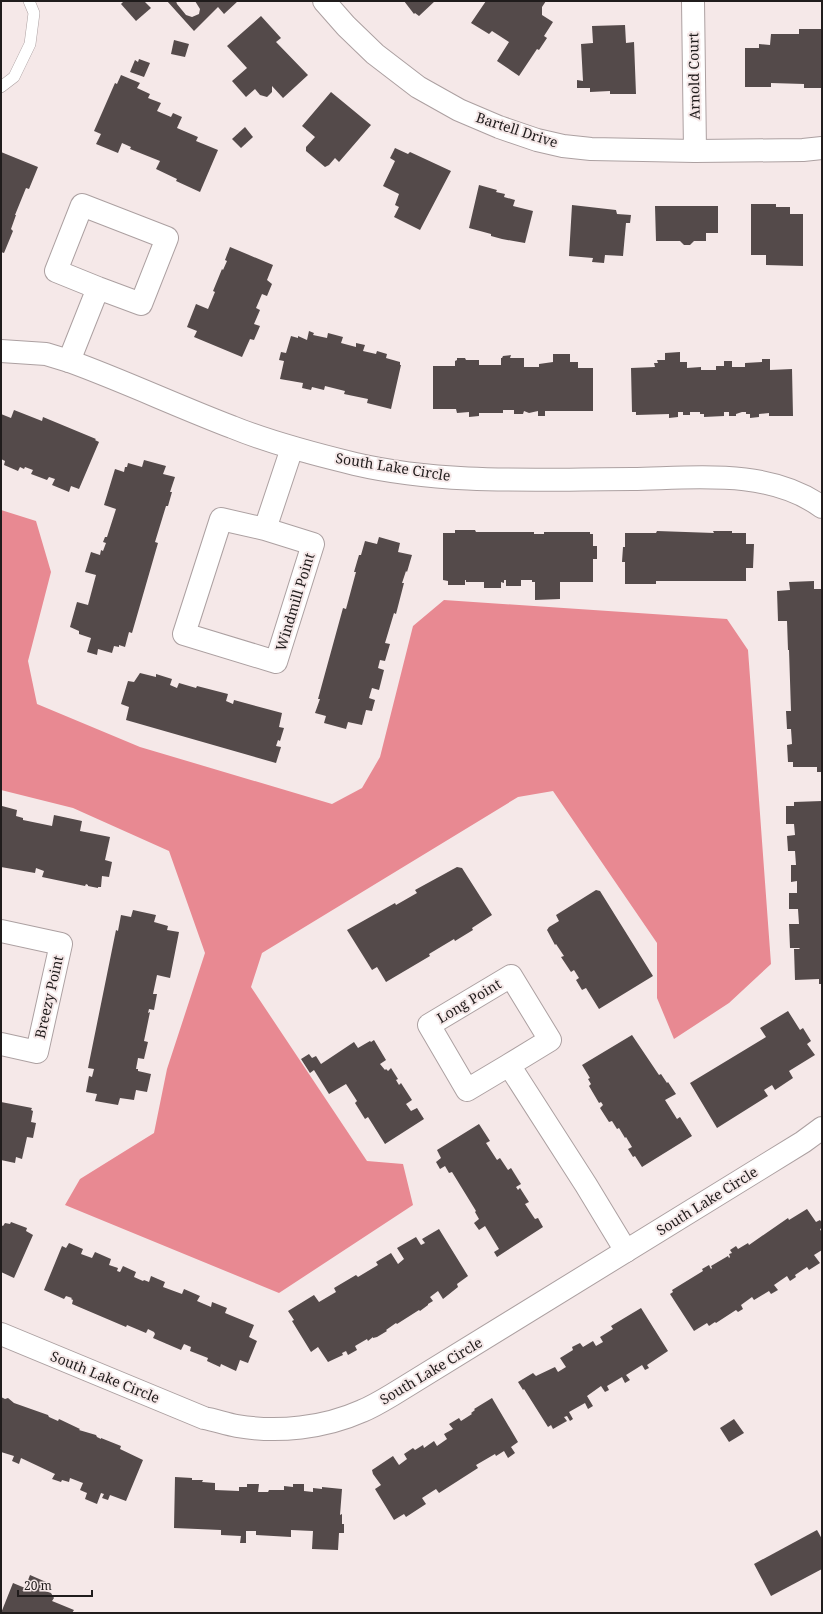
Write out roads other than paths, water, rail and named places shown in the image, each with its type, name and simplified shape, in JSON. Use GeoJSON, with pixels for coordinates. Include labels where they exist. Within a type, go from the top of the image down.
{"type":"FeatureCollection","features":[{"type":"Feature","properties":{"kind":"street","name":"Bartell Drive"},"geometry":{"type":"LineString","coordinates":[[324,1],[346,26],[375,54],[418,87],[459,110],[499,127],[537,140],[563,146],[590,149],[695,151],[803,150],[822,148]]}},
{"type":"Feature","properties":{"kind":"street","name":"Arnold Court"},"geometry":{"type":"LineString","coordinates":[[693,1],[695,151]]}},
{"type":"Feature","properties":{"kind":"street"},"geometry":{"type":"LineString","coordinates":[[82,205],[167,238],[141,304],[98,288],[56,271],[82,205]]}},
{"type":"Feature","properties":{"kind":"street"},"geometry":{"type":"LineString","coordinates":[[69,361],[98,288]]}},
{"type":"Feature","properties":{"kind":"street","name":"South Lake Circle"},"geometry":{"type":"LineString","coordinates":[[1,351],[46,354],[69,361],[233,428],[292,448],[365,466],[419,474],[476,479],[716,478],[759,481],[789,489],[822,507]]}},
{"type":"Feature","properties":{"kind":"street"},"geometry":{"type":"LineString","coordinates":[[265,529],[292,448]]}},
{"type":"Feature","properties":{"kind":"street","name":"Windmill Point"},"geometry":{"type":"LineString","coordinates":[[220,519],[265,529],[313,544],[276,662],[184,634],[220,519]]}},
{"type":"Feature","properties":{"kind":"street","name":"Breezy Point"},"geometry":{"type":"LineString","coordinates":[[1,931],[61,944],[37,1052],[1,1044]]}},
{"type":"Feature","properties":{"kind":"street","name":"Long Point"},"geometry":{"type":"LineString","coordinates":[[511,976],[550,1040],[509,1065],[467,1090],[429,1025],[511,976]]}},
{"type":"Feature","properties":{"kind":"street"},"geometry":{"type":"LineString","coordinates":[[509,1065],[586,1185],[626,1251]]}},
{"type":"Feature","properties":{"kind":"street","name":"South Lake Circle"},"geometry":{"type":"LineString","coordinates":[[1,1334],[204,1418],[237,1426],[273,1429],[329,1423],[361,1412],[392,1396],[803,1142],[822,1128]]}},
{"type":"Feature","properties":{"kind":"lane"},"geometry":{"type":"LineString","coordinates":[[1,87],[14,76],[30,44],[34,13],[29,1]]}}]}
